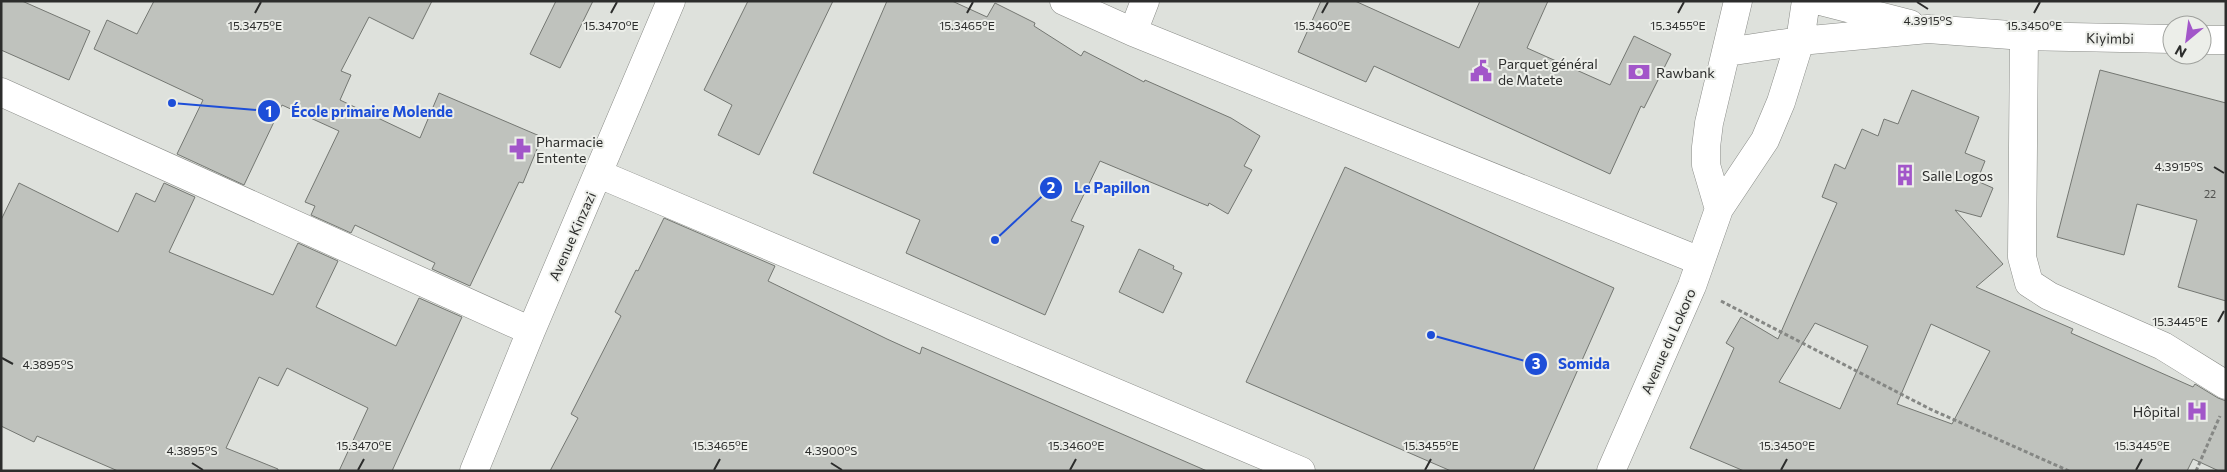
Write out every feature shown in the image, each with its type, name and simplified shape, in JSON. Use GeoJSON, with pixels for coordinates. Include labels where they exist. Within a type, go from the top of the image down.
{"type":"FeatureCollection","features":[{"type":"Feature","properties":{"kind":"street","name":"Avenue Kinzazi"},"geometry":{"type":"LineString","coordinates":[[474,471],[530,331],[672,1]]}},
{"type":"Feature","properties":{"kind":"street"},"geometry":{"type":"LineString","coordinates":[[1064,1],[1696,273]]}},
{"type":"Feature","properties":{"kind":"street"},"geometry":{"type":"LineString","coordinates":[[1133,32],[1145,1]]}},
{"type":"Feature","properties":{"kind":"street"},"geometry":{"type":"LineString","coordinates":[[1719,209],[1706,165],[1706,147],[1709,123],[1728,52],[1738,1]]}},
{"type":"Feature","properties":{"kind":"street","name":"Avenue du Lokoro"},"geometry":{"type":"LineString","coordinates":[[1611,471],[1696,273],[1719,209],[1764,140],[1780,102],[1800,42],[1806,1]]}},
{"type":"Feature","properties":{"kind":"street","name":"Kiyimbi"},"geometry":{"type":"LineString","coordinates":[[1820,1],[1928,29]]}},
{"type":"Feature","properties":{"kind":"street","name":"Kiyimbi"},"geometry":{"type":"LineString","coordinates":[[1728,52],[1800,42],[1928,29],[2024,36],[2162,39]]}},
{"type":"Feature","properties":{"kind":"street"},"geometry":{"type":"LineString","coordinates":[[2024,36],[2022,257],[2029,282],[2049,296],[2163,346],[2224,398]]}},
{"type":"Feature","properties":{"kind":"street"},"geometry":{"type":"LineString","coordinates":[[2212,40],[2226,40]]}},
{"type":"Feature","properties":{"kind":"street"},"geometry":{"type":"LineString","coordinates":[[1,92],[530,331]]}},
{"type":"Feature","properties":{"kind":"street"},"geometry":{"type":"LineString","coordinates":[[599,174],[1301,471]]}},
{"type":"Feature","properties":{"kind":"path"},"geometry":{"type":"LineString","coordinates":[[1696,273],[1930,409],[2069,471]]}},
{"type":"Feature","properties":{"kind":"path"},"geometry":{"type":"LineString","coordinates":[[2196,471],[2224,398]]}},
{"type":"Feature","properties":{"kind":"building"},"geometry":{"type":"Polygon","coordinates":[[[1,1],[22,1],[90,31],[69,80],[1,50],[1,1]]]}},
{"type":"Feature","properties":{"kind":"building"},"geometry":{"type":"Polygon","coordinates":[[[154,1],[432,1],[413,39],[369,17],[341,71],[351,75],[340,100],[420,138],[439,93],[542,137],[523,183],[519,182],[470,286],[432,269],[435,263],[355,225],[351,233],[311,215],[315,206],[305,202],[339,131],[282,105],[244,185],[177,154],[203,100],[94,49],[107,20],[137,34],[154,1]]]}},
{"type":"Feature","properties":{"kind":"building"},"geometry":{"type":"Polygon","coordinates":[[[556,1],[593,1],[560,68],[530,54],[556,1]]]}},
{"type":"Feature","properties":{"kind":"building"},"geometry":{"type":"Polygon","coordinates":[[[748,1],[833,1],[759,155],[718,135],[732,105],[704,90],[748,1]]]}},
{"type":"Feature","properties":{"kind":"building"},"geometry":{"type":"Polygon","coordinates":[[[887,1],[952,1],[987,17],[995,3],[1035,23],[1034,26],[1081,56],[1084,51],[1144,82],[1145,80],[1231,118],[1260,136],[1244,166],[1252,170],[1228,214],[1209,203],[1208,206],[1100,161],[1071,221],[1084,226],[1045,315],[906,253],[920,220],[813,173],[887,1]]]}},
{"type":"Feature","properties":{"kind":"building","name":"Parquet général de Matete"},"geometry":{"type":"Polygon","coordinates":[[[1321,1],[1355,1],[1459,48],[1480,1],[1548,1],[1527,48],[1610,85],[1634,36],[1671,54],[1644,108],[1641,106],[1610,174],[1374,66],[1366,82],[1298,52],[1321,1]]]}},
{"type":"Feature","properties":{"kind":"building"},"geometry":{"type":"Polygon","coordinates":[[[2100,70],[2226,103],[2226,301],[2178,287],[2197,220],[2137,204],[2124,255],[2057,237],[2100,70]]]}},
{"type":"Feature","properties":{"kind":"building"},"geometry":{"type":"Polygon","coordinates":[[[1912,90],[1979,117],[1965,153],[1985,161],[1977,181],[1993,188],[1981,217],[1955,210],[2003,264],[1976,287],[2073,329],[2071,333],[2193,387],[2195,384],[2226,401],[2226,471],[2219,471],[2193,459],[2187,471],[1744,471],[1690,448],[1734,348],[1726,343],[1741,317],[1778,339],[1837,203],[1822,197],[1835,164],[1845,169],[1862,129],[1878,136],[1884,119],[1898,124],[1912,90]],[[1815,323],[1779,382],[1840,409],[1868,346],[1815,323]],[[1931,324],[1897,404],[1952,424],[1990,351],[1931,324]]]}},
{"type":"Feature","properties":{"kind":"building"},"geometry":{"type":"Polygon","coordinates":[[[1345,167],[1614,288],[1533,471],[1451,471],[1246,382],[1345,167]]]}},
{"type":"Feature","properties":{"kind":"building"},"geometry":{"type":"Polygon","coordinates":[[[19,183],[118,232],[136,193],[155,202],[164,183],[195,197],[169,252],[273,295],[298,243],[338,261],[316,307],[396,346],[419,298],[462,317],[392,471],[339,471],[368,408],[287,368],[278,386],[259,377],[226,448],[278,469],[278,471],[118,471],[37,436],[34,442],[1,426],[1,220],[19,183]]]}},
{"type":"Feature","properties":{"kind":"building"},"geometry":{"type":"Polygon","coordinates":[[[664,218],[775,266],[768,281],[887,339],[920,354],[922,347],[1207,471],[550,471],[578,418],[571,414],[621,316],[615,312],[664,218]]]}},
{"type":"Feature","properties":{"kind":"building"},"geometry":{"type":"Polygon","coordinates":[[[1139,249],[1174,266],[1173,269],[1182,273],[1163,313],[1119,292],[1139,249]]]}},
{"type":"Feature","properties":{"kind":"place","name":"Parquet général de Matete"},"geometry":{"type":"Point","coordinates":[1481,71]}},
{"type":"Feature","properties":{"kind":"place","name":"Rawbank"},"geometry":{"type":"Point","coordinates":[1639,72]}},
{"type":"Feature","properties":{"kind":"place","name":"École primaire Molende"},"geometry":{"type":"Point","coordinates":[172,103]}},
{"type":"Feature","properties":{"kind":"place","name":"Pharmacie Entente"},"geometry":{"type":"Point","coordinates":[520,149]}},
{"type":"Feature","properties":{"kind":"place","name":"Salle Logos"},"geometry":{"type":"Point","coordinates":[1905,175]}},
{"type":"Feature","properties":{"kind":"place","name":"Le Papillon"},"geometry":{"type":"Point","coordinates":[995,240]}},
{"type":"Feature","properties":{"kind":"place","name":"Somida"},"geometry":{"type":"Point","coordinates":[1431,335]}},
{"type":"Feature","properties":{"kind":"place","name":"Hôpital"},"geometry":{"type":"Point","coordinates":[2197,411]}}]}
